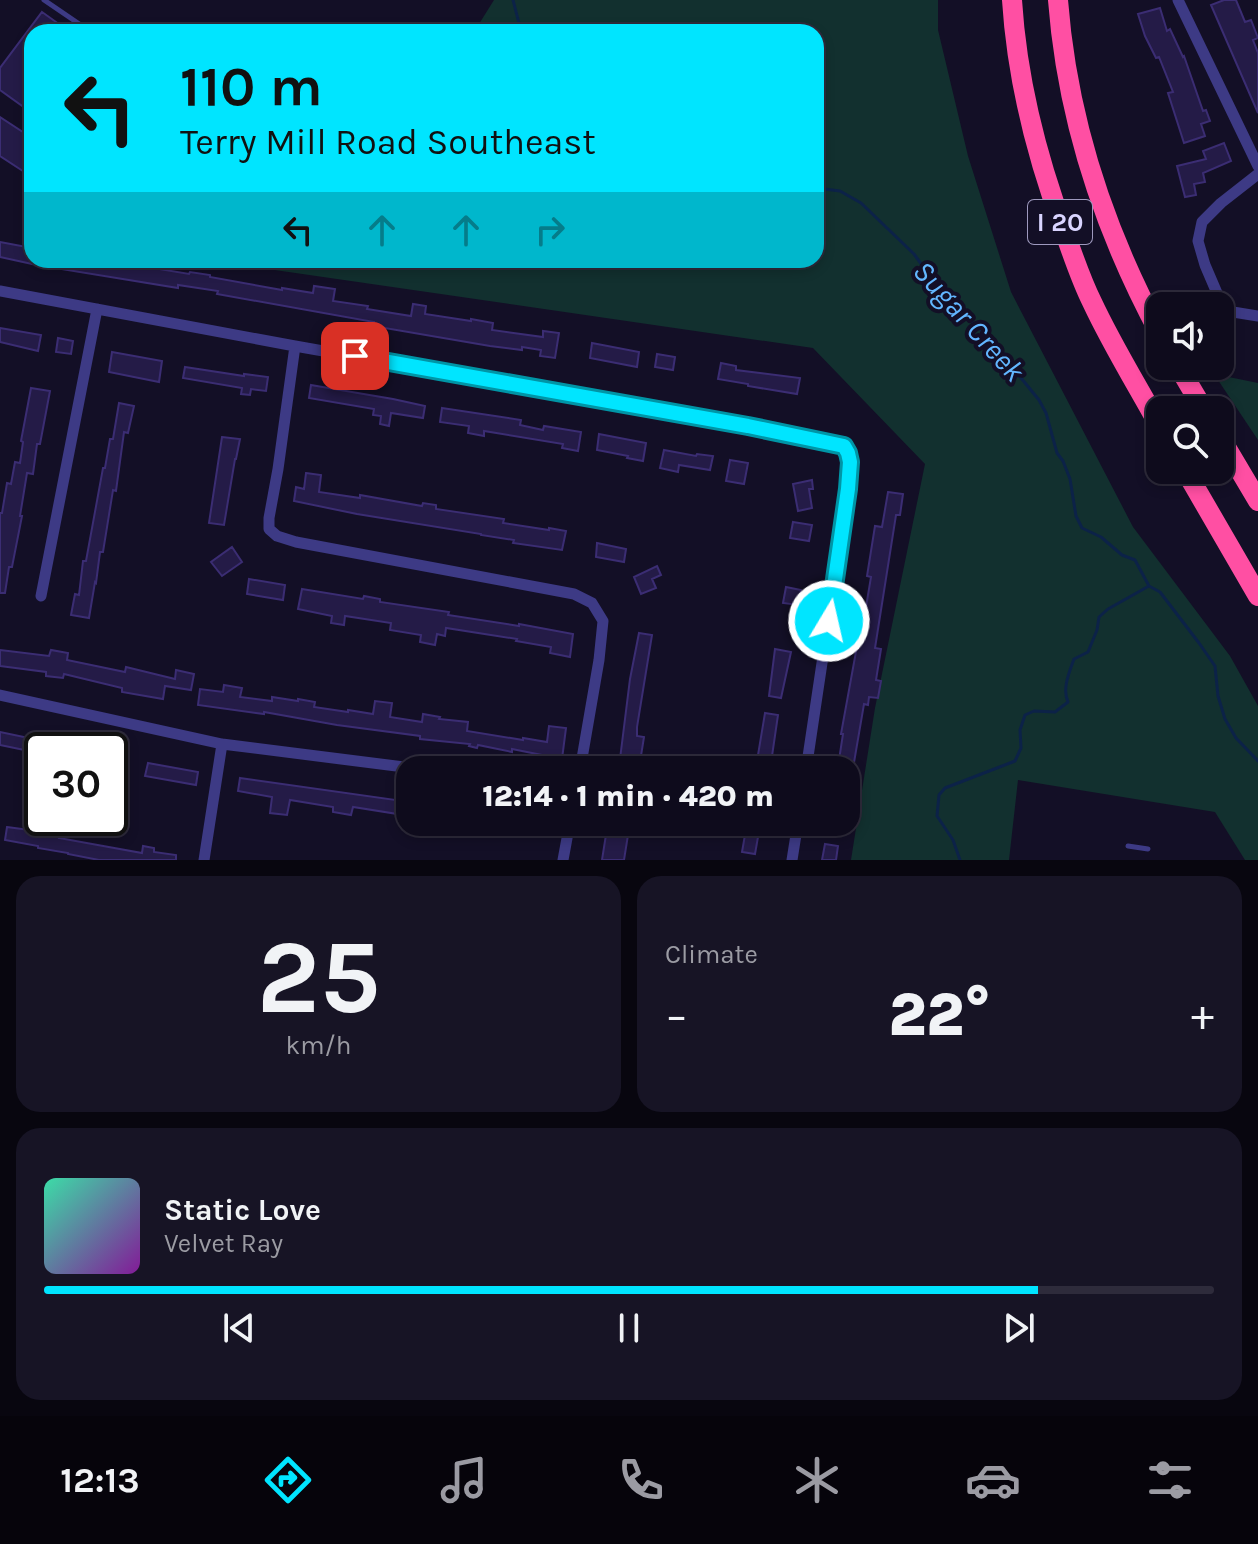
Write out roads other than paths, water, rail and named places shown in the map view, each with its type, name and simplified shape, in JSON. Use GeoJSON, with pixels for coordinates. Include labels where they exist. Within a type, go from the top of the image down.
{"type":"FeatureCollection","features":[{"type":"Feature","properties":{"kind":"highway","name":"I 20"},"geometry":{"type":"LineString","coordinates":[[1012,0],[1025,96],[1036,148],[1052,200],[1092,302],[1146,401]]}},
{"type":"Feature","properties":{"kind":"highway","name":"I 20"},"geometry":{"type":"LineString","coordinates":[[1058,0],[1066,72],[1088,162],[1121,256],[1146,306]]}},
{"type":"Feature","properties":{"kind":"highway"},"geometry":{"type":"LineString","coordinates":[[1234,461],[1258,501]]}},
{"type":"Feature","properties":{"kind":"highway"},"geometry":{"type":"LineString","coordinates":[[1193,484],[1258,596]]}},
{"type":"Feature","properties":{"kind":"street"},"geometry":{"type":"LineString","coordinates":[[1178,0],[1258,166]]}},
{"type":"Feature","properties":{"kind":"street"},"geometry":{"type":"LineString","coordinates":[[1258,174],[1202,222],[1198,241],[1220,300],[1233,312],[1258,316]]}},
{"type":"Feature","properties":{"kind":"street"},"geometry":{"type":"LineString","coordinates":[[0,291],[844,446],[850,462],[848,489],[808,756]]}},
{"type":"Feature","properties":{"kind":"street"},"geometry":{"type":"LineString","coordinates":[[41,596],[97,309]]}},
{"type":"Feature","properties":{"kind":"street"},"geometry":{"type":"LineString","coordinates":[[295,346],[269,529],[277,536],[296,542],[574,594],[592,603],[603,621],[582,756]]}},
{"type":"Feature","properties":{"kind":"street"},"geometry":{"type":"LineString","coordinates":[[0,695],[222,744],[396,766]]}},
{"type":"Feature","properties":{"kind":"street"},"geometry":{"type":"LineString","coordinates":[[204,860],[222,744]]}},
{"type":"Feature","properties":{"kind":"street"},"geometry":{"type":"LineString","coordinates":[[563,860],[567,836]]}},
{"type":"Feature","properties":{"kind":"street"},"geometry":{"type":"LineString","coordinates":[[792,860],[796,836]]}},
{"type":"Feature","properties":{"kind":"lane"},"geometry":{"type":"LineString","coordinates":[[44,0],[79,24]]}},
{"type":"Feature","properties":{"kind":"lane"},"geometry":{"type":"LineString","coordinates":[[1128,846],[1148,849]]}},
{"type":"Feature","properties":{"kind":"waterway","name":"Sugar Creek"},"geometry":{"type":"LineString","coordinates":[[513,0],[519,24]]}},
{"type":"Feature","properties":{"kind":"waterway","name":"Sugar Creek"},"geometry":{"type":"LineString","coordinates":[[824,189],[840,191],[861,203],[914,254],[930,276],[950,292],[972,322],[1007,356],[1046,413],[1057,453],[1070,479],[1076,516],[1082,528],[1101,537],[1122,555],[1135,560],[1149,586],[1160,592],[1199,643],[1215,666],[1218,696],[1225,719],[1236,738],[1258,761]]}},
{"type":"Feature","properties":{"kind":"waterway"},"geometry":{"type":"LineString","coordinates":[[960,860],[953,840],[937,816],[939,795],[945,788],[1015,761],[1021,748],[1020,730],[1025,715],[1034,711],[1055,712],[1068,702],[1068,675],[1074,659],[1088,652],[1099,617],[1149,586]]}}]}
